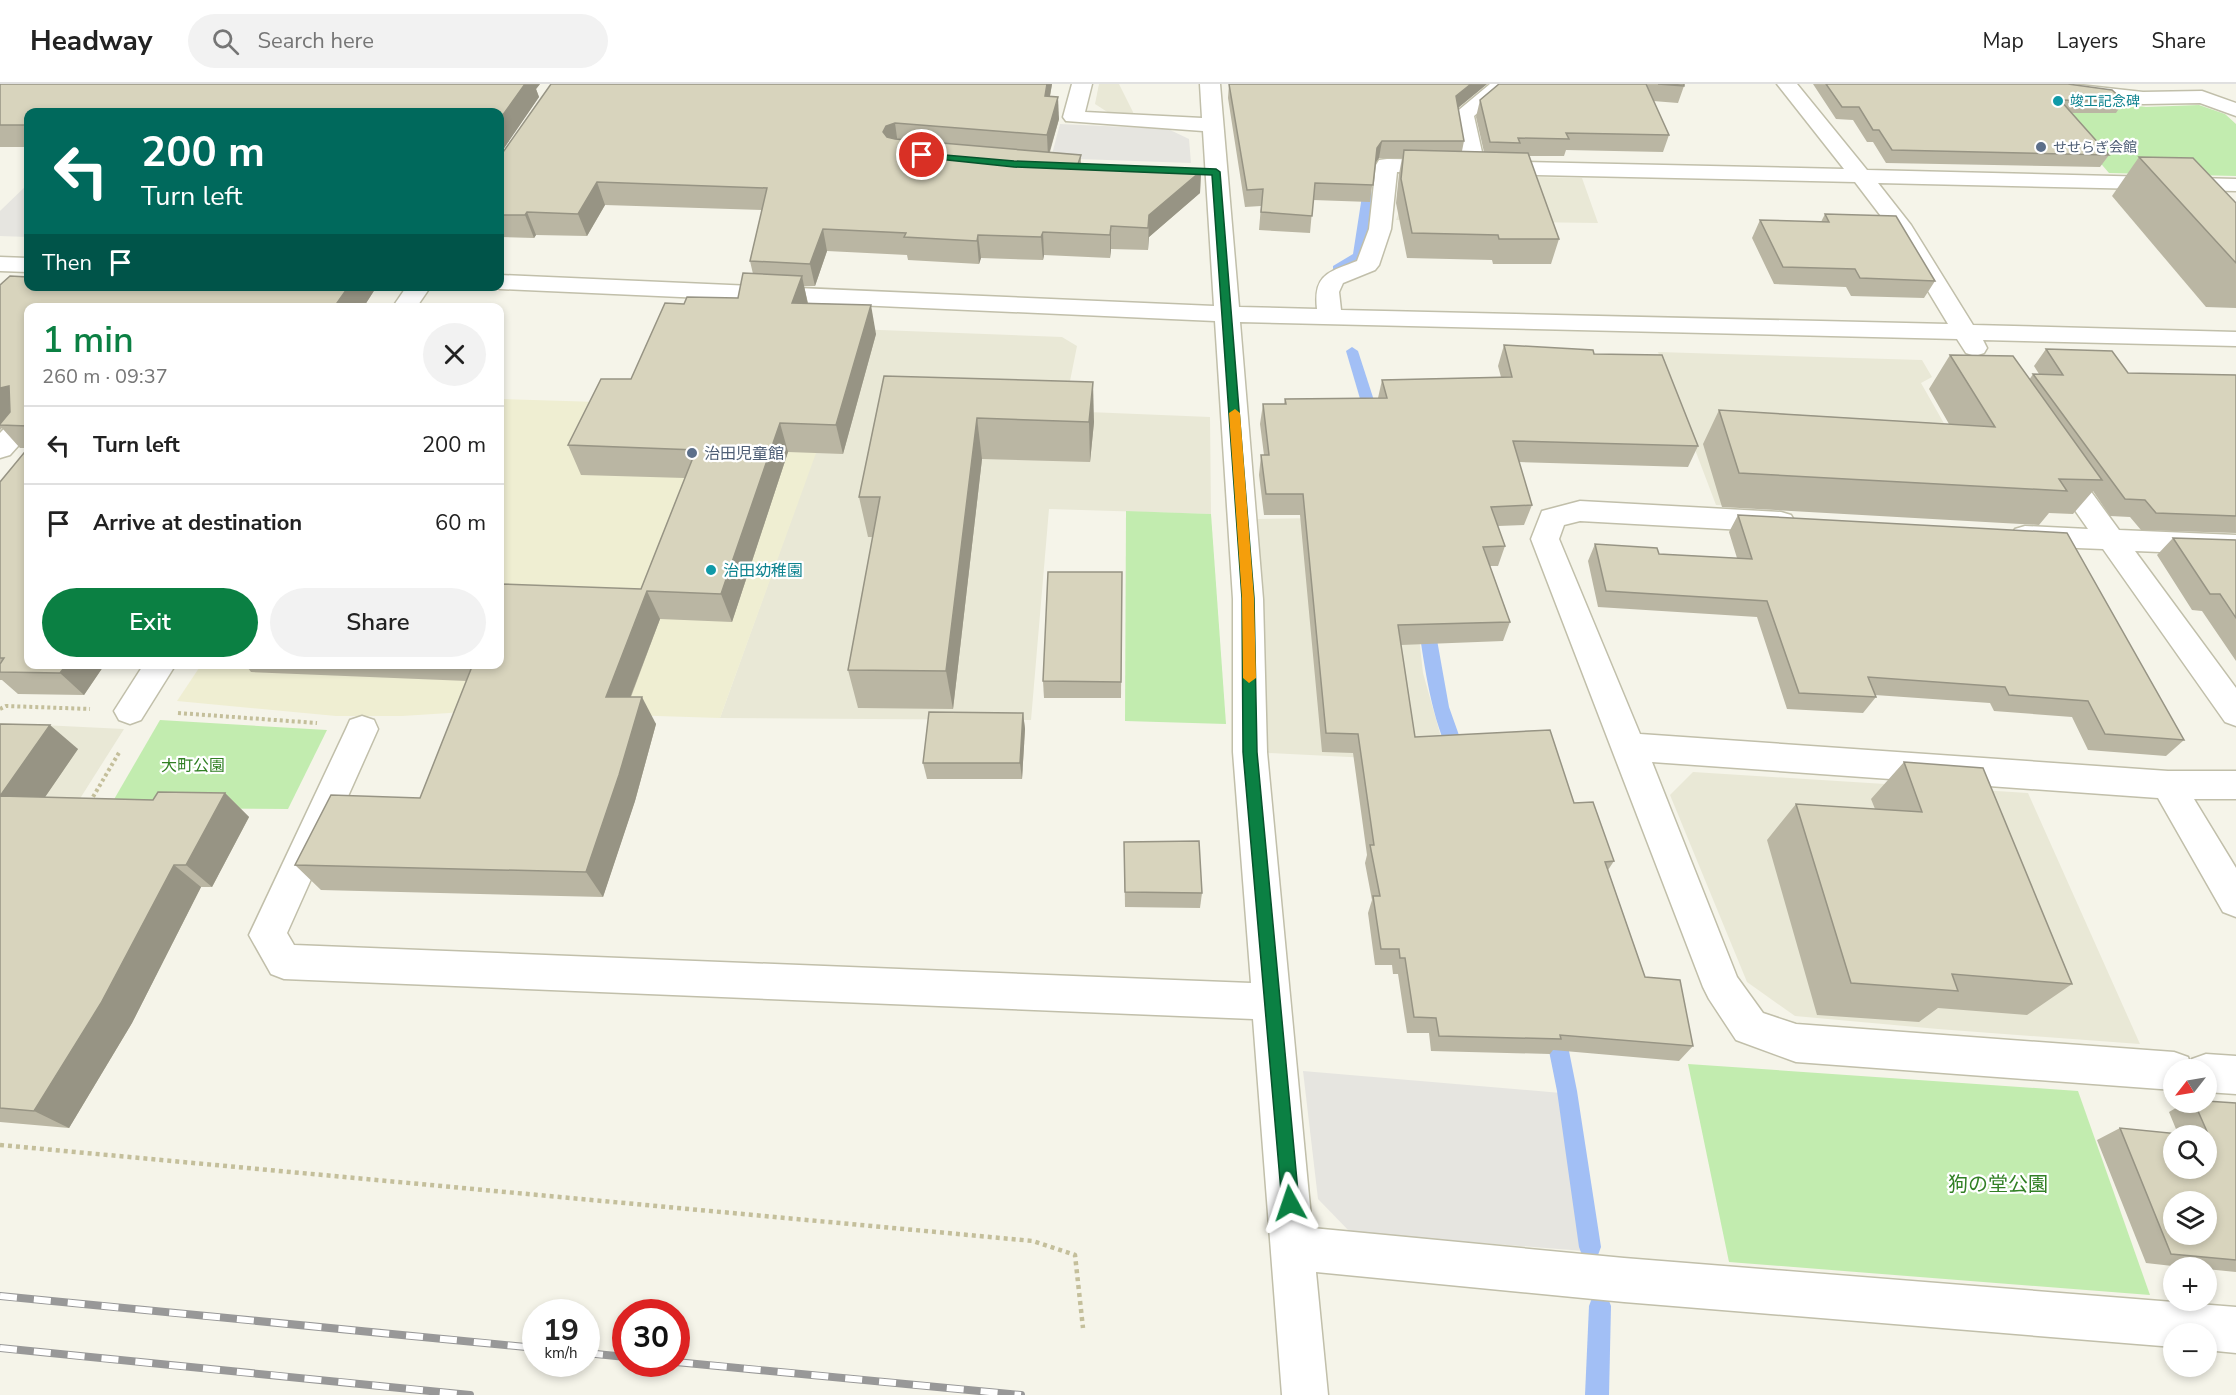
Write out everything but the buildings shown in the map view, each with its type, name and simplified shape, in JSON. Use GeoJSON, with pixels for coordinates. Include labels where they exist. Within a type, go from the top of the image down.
{"type":"FeatureCollection","features":[{"type":"Feature","properties":{"kind":"street"},"geometry":{"type":"LineString","coordinates":[[1082,84],[1073,117],[1213,125]]}},
{"type":"Feature","properties":{"kind":"street"},"geometry":{"type":"LineString","coordinates":[[1210,84],[1248,598],[1250,752],[1305,1395]]}},
{"type":"Feature","properties":{"kind":"street"},"geometry":{"type":"LineString","coordinates":[[1475,167],[1464,114],[1502,84]]}},
{"type":"Feature","properties":{"kind":"street"},"geometry":{"type":"LineString","coordinates":[[1787,84],[1900,225],[1948,300],[1964,332],[1987,365]]}},
{"type":"Feature","properties":{"kind":"street"},"geometry":{"type":"LineString","coordinates":[[2016,84],[2143,98],[2199,90],[2236,110]]}},
{"type":"Feature","properties":{"kind":"street"},"geometry":{"type":"LineString","coordinates":[[1330,315],[1326,292],[1333,279],[1368,265],[1380,229],[1388,165],[2236,185]]}},
{"type":"Feature","properties":{"kind":"street"},"geometry":{"type":"LineString","coordinates":[[1192,171],[1216,172]]}},
{"type":"Feature","properties":{"kind":"street"},"geometry":{"type":"LineString","coordinates":[[0,264],[24,265]]}},
{"type":"Feature","properties":{"kind":"street"},"geometry":{"type":"LineString","coordinates":[[504,282],[1227,314],[2236,339]]}},
{"type":"Feature","properties":{"kind":"street"},"geometry":{"type":"LineString","coordinates":[[0,449],[24,423]]}},
{"type":"Feature","properties":{"kind":"street"},"geometry":{"type":"LineString","coordinates":[[2042,443],[2110,541],[2236,713]]}},
{"type":"Feature","properties":{"kind":"street"},"geometry":{"type":"LineString","coordinates":[[1804,524],[1580,511],[1552,518],[1545,539],[1722,987],[1750,1027],[1796,1043],[2163,1070]]}},
{"type":"Feature","properties":{"kind":"street"},"geometry":{"type":"LineString","coordinates":[[2004,535],[2236,545]]}},
{"type":"Feature","properties":{"kind":"street"},"geometry":{"type":"LineString","coordinates":[[138,710],[158,669]]}},
{"type":"Feature","properties":{"kind":"street"},"geometry":{"type":"LineString","coordinates":[[362,729],[268,934],[284,962],[1272,1002]]}},
{"type":"Feature","properties":{"kind":"street"},"geometry":{"type":"LineString","coordinates":[[1629,747],[2168,785],[2236,785]]}},
{"type":"Feature","properties":{"kind":"street"},"geometry":{"type":"LineString","coordinates":[[2168,785],[2236,901]]}},
{"type":"Feature","properties":{"kind":"street"},"geometry":{"type":"LineString","coordinates":[[2217,1074],[2236,1075]]}},
{"type":"Feature","properties":{"kind":"street"},"geometry":{"type":"LineString","coordinates":[[1294,1248],[1623,1280],[2236,1330]]}},
{"type":"Feature","properties":{"kind":"path"},"geometry":{"type":"LineString","coordinates":[[0,709],[6,706],[138,710],[329,723],[362,729]]}},
{"type":"Feature","properties":{"kind":"path"},"geometry":{"type":"LineString","coordinates":[[85,810],[138,710]]}},
{"type":"Feature","properties":{"kind":"path"},"geometry":{"type":"LineString","coordinates":[[0,1145],[1033,1241],[1076,1255],[1083,1328]]}},
{"type":"Feature","properties":{"kind":"shaded area"},"geometry":{"type":"Polygon","coordinates":[[[1099,84],[1119,84],[1134,114],[1109,113],[1095,104],[1099,84]]]}},
{"type":"Feature","properties":{"kind":"shaded area"},"geometry":{"type":"Polygon","coordinates":[[[1060,124],[1168,129],[1189,139],[1191,163],[1051,158],[1060,124]]]}},
{"type":"Feature","properties":{"kind":"shaded area"},"geometry":{"type":"Polygon","coordinates":[[[1411,174],[1582,178],[1598,223],[1396,220],[1411,180],[1411,174]]]}},
{"type":"Feature","properties":{"kind":"shaded area"},"geometry":{"type":"Polygon","coordinates":[[[24,188],[24,237],[0,236],[0,211],[24,188]]]}},
{"type":"Feature","properties":{"kind":"shaded area"},"geometry":{"type":"Polygon","coordinates":[[[674,322],[1062,337],[1077,346],[1064,411],[1210,417],[1211,514],[1049,509],[1031,720],[720,718],[831,409],[674,322]]]}},
{"type":"Feature","properties":{"kind":"shaded area"},"geometry":{"type":"Polygon","coordinates":[[[1658,352],[1922,360],[1932,377],[1921,383],[1999,520],[1716,505],[1658,352]]]}},
{"type":"Feature","properties":{"kind":"shaded area"},"geometry":{"type":"Polygon","coordinates":[[[504,399],[832,409],[720,718],[471,710],[402,716],[336,716],[177,701],[198,669],[504,669],[504,399]]]}},
{"type":"Feature","properties":{"kind":"shaded area"},"geometry":{"type":"Polygon","coordinates":[[[1387,517],[1415,601],[1423,673],[1448,762],[1268,753],[1258,519],[1387,517]]]}},
{"type":"Feature","properties":{"kind":"shaded area"},"geometry":{"type":"Polygon","coordinates":[[[0,724],[124,729],[0,925],[0,724]]]}},
{"type":"Feature","properties":{"kind":"shaded area"},"geometry":{"type":"Polygon","coordinates":[[[1693,772],[2028,793],[2140,1044],[1795,1016],[1747,982],[1670,795],[1693,772]]]}},
{"type":"Feature","properties":{"kind":"shaded area"},"geometry":{"type":"Polygon","coordinates":[[[1303,1071],[1561,1093],[1584,1251],[1351,1233],[1318,1199],[1303,1071]]]}},
{"type":"Feature","properties":{"kind":"green space"},"geometry":{"type":"Polygon","coordinates":[[[2042,95],[2146,107],[2199,105],[2225,114],[2236,124],[2236,176],[2109,173],[2042,95]]]}},
{"type":"Feature","properties":{"kind":"green space"},"geometry":{"type":"Polygon","coordinates":[[[1126,511],[1211,514],[1226,724],[1125,721],[1126,511]]]}},
{"type":"Feature","properties":{"kind":"green space","name":"大町公園"},"geometry":{"type":"Polygon","coordinates":[[[160,720],[327,730],[288,809],[109,808],[160,720]]]}},
{"type":"Feature","properties":{"kind":"green space","name":"狗の堂公園"},"geometry":{"type":"Polygon","coordinates":[[[1688,1064],[2078,1091],[2150,1295],[1729,1262],[1688,1064]]]}},
{"type":"Feature","properties":{"kind":"waterway"},"geometry":{"type":"LineString","coordinates":[[1337,268],[1359,256],[1367,196],[1364,179]]}},
{"type":"Feature","properties":{"kind":"waterway"},"geometry":{"type":"LineString","coordinates":[[1352,351],[1373,419]]}},
{"type":"Feature","properties":{"kind":"waterway"},"geometry":{"type":"LineString","coordinates":[[1426,623],[1441,707],[1458,755]]}},
{"type":"Feature","properties":{"kind":"waterway"},"geometry":{"type":"LineString","coordinates":[[1555,1031],[1567,1091],[1590,1247]]}},
{"type":"Feature","properties":{"kind":"waterway"},"geometry":{"type":"LineString","coordinates":[[1597,1395],[1600,1306]]}},
{"type":"Feature","properties":{"kind":"railway"},"geometry":{"type":"LineString","coordinates":[[0,1296],[522,1347]]}},
{"type":"Feature","properties":{"kind":"railway"},"geometry":{"type":"LineString","coordinates":[[0,1348],[470,1395]]}},
{"type":"Feature","properties":{"kind":"railway"},"geometry":{"type":"LineString","coordinates":[[600,1354],[612,1356]]}},
{"type":"Feature","properties":{"kind":"railway"},"geometry":{"type":"LineString","coordinates":[[690,1363],[1021,1395]]}},
{"type":"Feature","properties":{"kind":"slow traffic"},"geometry":{"type":"LineString","coordinates":[[1235,413],[1248,598],[1249,678]]}},
{"type":"Feature","properties":{"kind":"place","name":"竣工記念碑"},"geometry":{"type":"Point","coordinates":[2058,101]}},
{"type":"Feature","properties":{"kind":"place","name":"せせらぎ会館"},"geometry":{"type":"Point","coordinates":[2041,147]}},
{"type":"Feature","properties":{"kind":"place","name":"治田児童館"},"geometry":{"type":"Point","coordinates":[692,453]}},
{"type":"Feature","properties":{"kind":"place","name":"治田幼稚園"},"geometry":{"type":"Point","coordinates":[711,570]}},
{"type":"Feature","properties":{"kind":"route"},"geometry":{"type":"LineString","coordinates":[[922,155],[1014,164],[1216,172],[1248,598],[1250,752],[1290,1203]]}}]}
